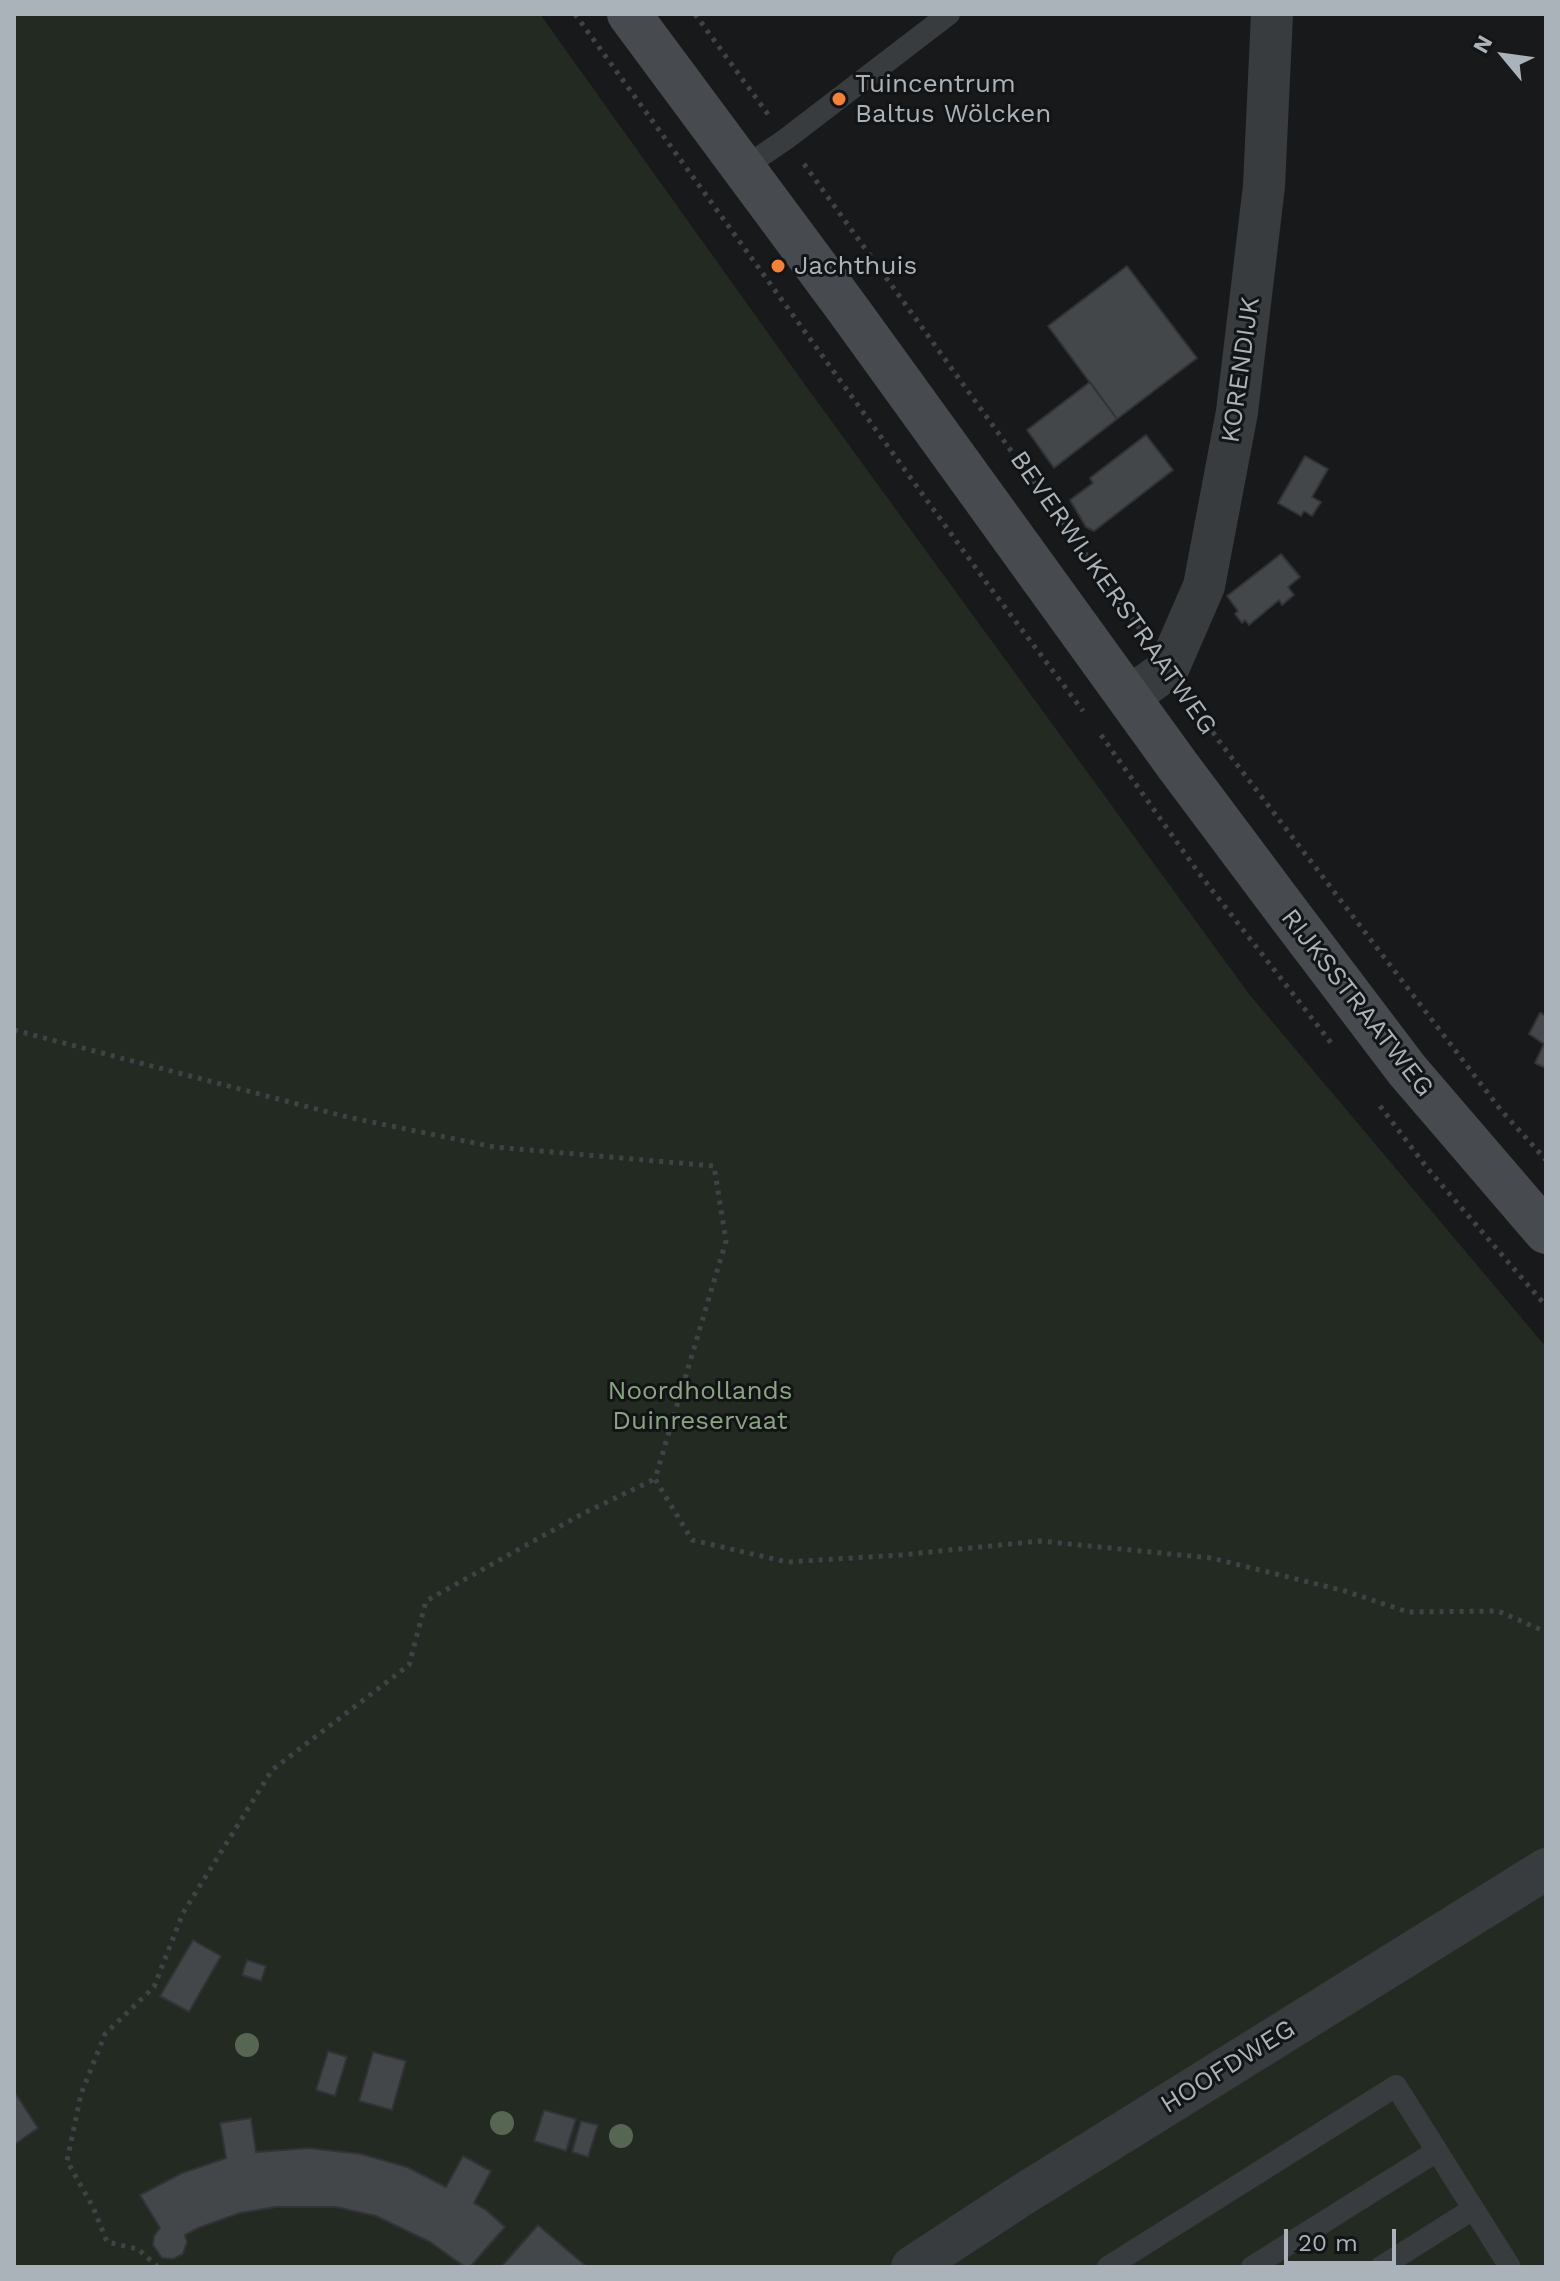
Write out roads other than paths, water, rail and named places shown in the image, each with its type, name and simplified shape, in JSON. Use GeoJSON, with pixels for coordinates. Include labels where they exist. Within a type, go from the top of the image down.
{"type":"FeatureCollection","features":[{"type":"Feature","properties":{"kind":"main road","name":"BEVERWIJKERSTRAATWEG"},"geometry":{"type":"LineString","coordinates":[[629,14],[847,308],[1178,766]]}},
{"type":"Feature","properties":{"kind":"main road","name":"RIJKSSTRAATWEG"},"geometry":{"type":"LineString","coordinates":[[1178,766],[1407,1070],[1546,1232]]}},
{"type":"Feature","properties":{"kind":"street","name":"KORENDIJK"},"geometry":{"type":"LineString","coordinates":[[1129,697],[1168,669],[1204,586],[1237,412],[1264,186],[1272,14]]}},
{"type":"Feature","properties":{"kind":"street","name":"HOOFDWEG"},"geometry":{"type":"LineString","coordinates":[[912,2267],[1022,2195],[1546,1869]]}},
{"type":"Feature","properties":{"kind":"lane"},"geometry":{"type":"LineString","coordinates":[[742,169],[949,14]]}},
{"type":"Feature","properties":{"kind":"lane"},"geometry":{"type":"LineString","coordinates":[[1108,2267],[1396,2086],[1510,2267]]}},
{"type":"Feature","properties":{"kind":"lane"},"geometry":{"type":"LineString","coordinates":[[1252,2267],[1437,2151]]}},
{"type":"Feature","properties":{"kind":"lane"},"geometry":{"type":"LineString","coordinates":[[1381,2267],[1473,2209]]}},
{"type":"Feature","properties":{"kind":"place","name":"Tuincentrum Baltus Wölcken"},"geometry":{"type":"Point","coordinates":[839,99]}},
{"type":"Feature","properties":{"kind":"place","name":"Jachthuis"},"geometry":{"type":"Point","coordinates":[778,266]}},
{"type":"Feature","properties":{"kind":"park label","name":"Noordhollands Duinreservaat"},"geometry":{"type":"Point","coordinates":[700,1406]}}]}
